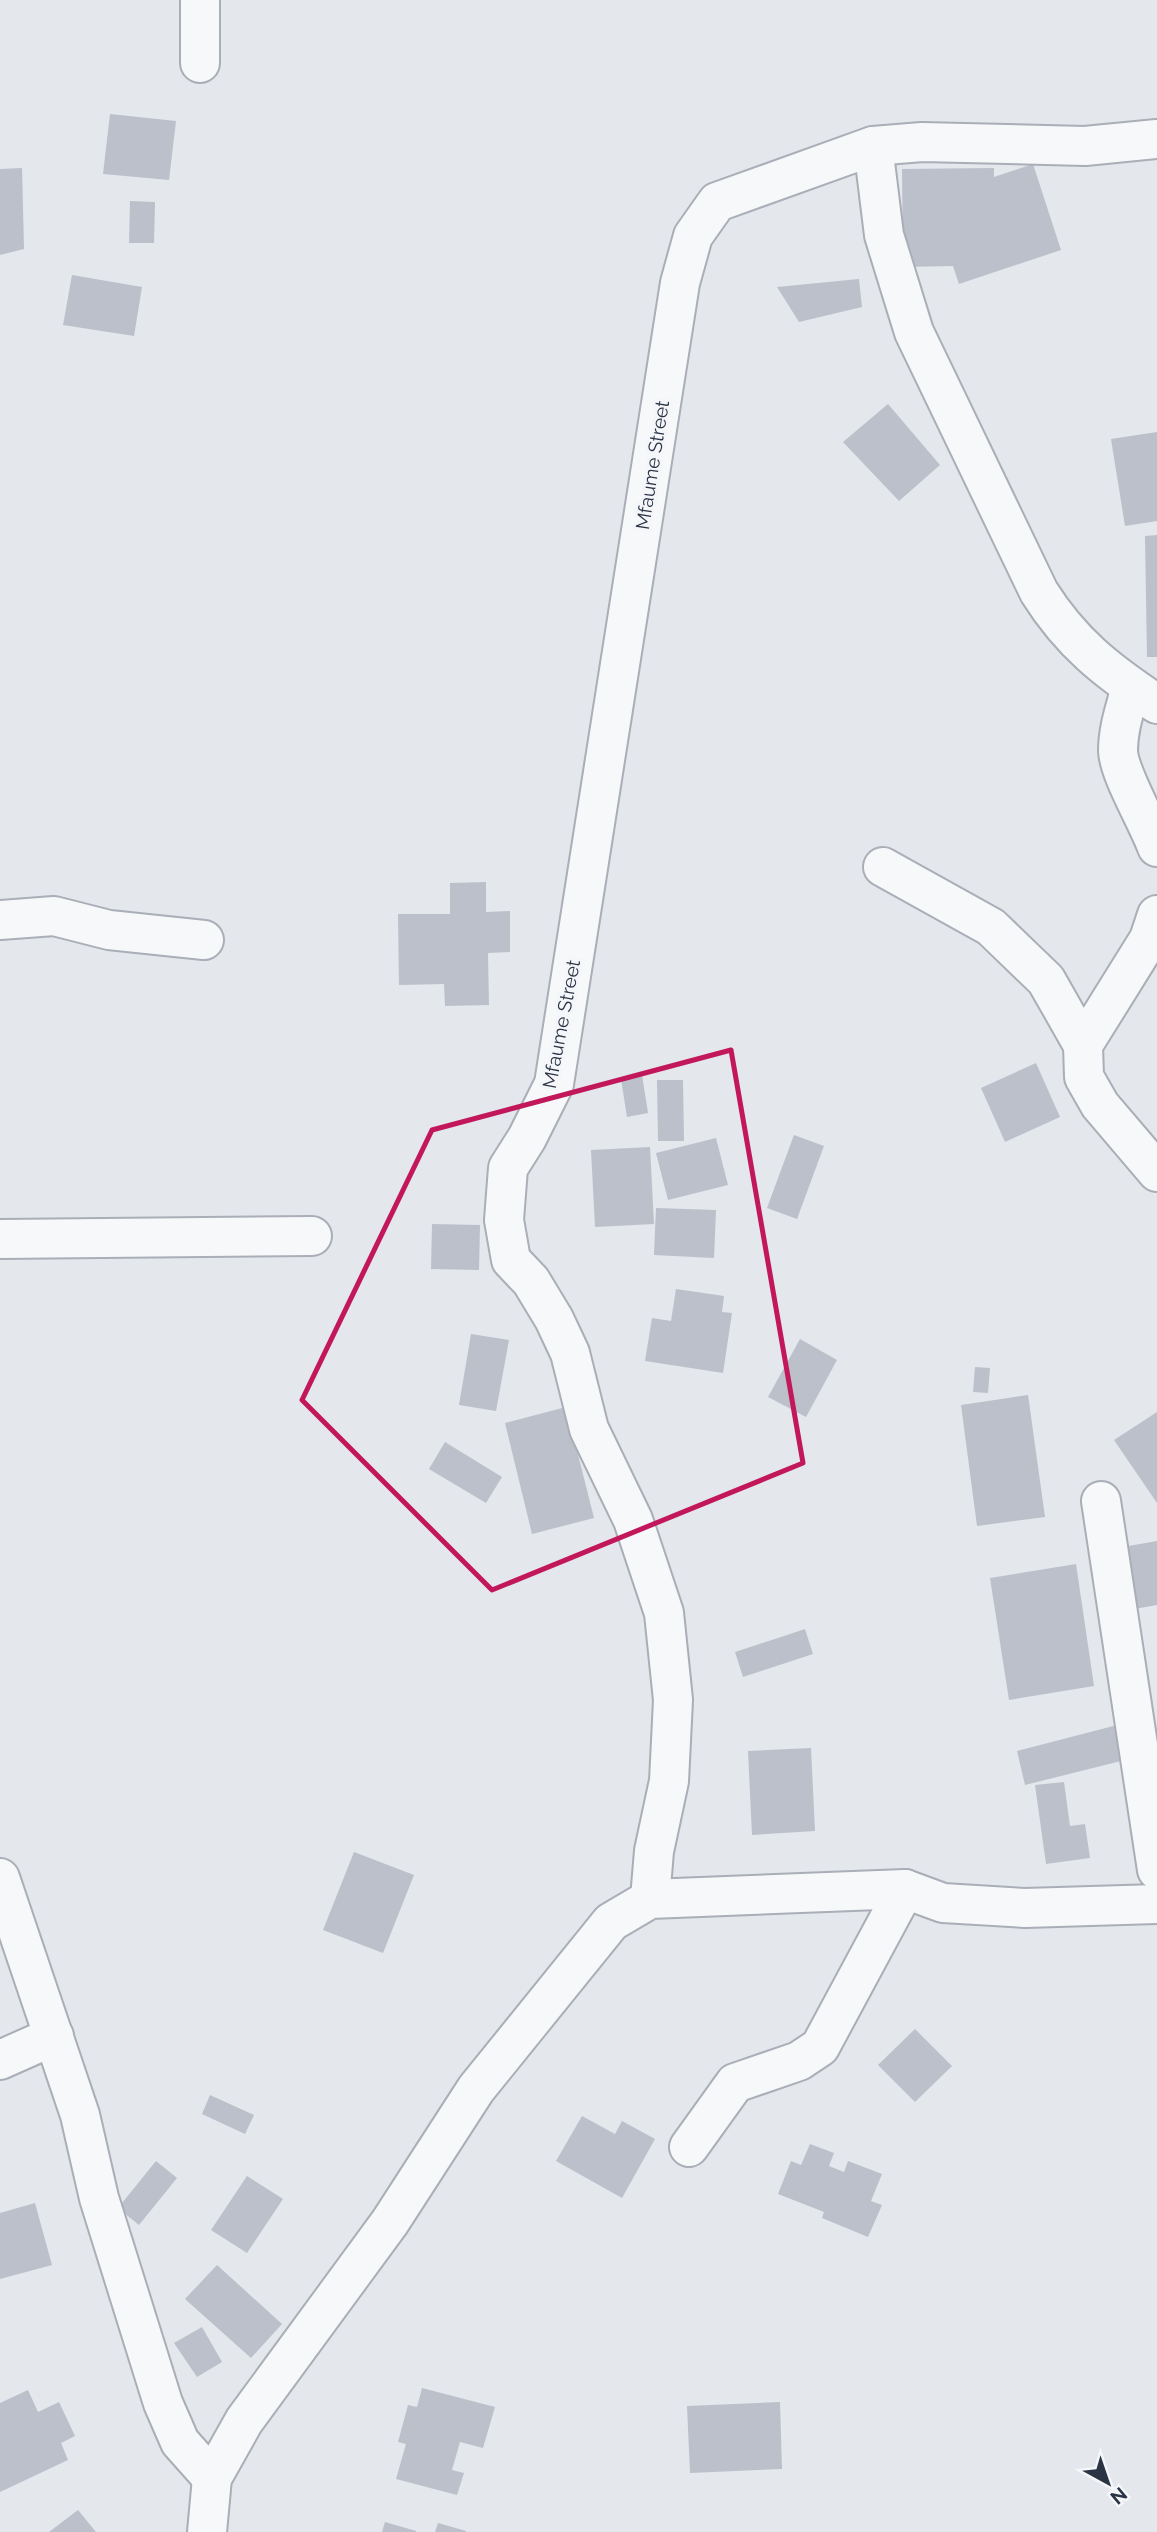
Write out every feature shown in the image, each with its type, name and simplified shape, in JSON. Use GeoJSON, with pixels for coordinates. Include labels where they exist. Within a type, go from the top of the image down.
{"type":"FeatureCollection","features":[{"type":"Feature","properties":{"kind":"street"},"geometry":{"type":"LineString","coordinates":[[200,0],[200,63]]}},
{"type":"Feature","properties":{"kind":"street"},"geometry":{"type":"LineString","coordinates":[[1157,139],[1085,146],[922,142],[873,146],[884,235],[914,331],[1039,592],[1059,624],[1086,653],[1144,696],[1120,724],[1118,754],[1123,772],[1157,847]]}},
{"type":"Feature","properties":{"kind":"street","name":"Mfaume Street"},"geometry":{"type":"LineString","coordinates":[[650,1899],[654,1851],[669,1781],[673,1700],[664,1613],[632,1520],[589,1429],[570,1353],[554,1319],[531,1281],[511,1261],[504,1220],[508,1168],[527,1138],[554,1084],[680,283],[693,236],[717,202],[873,146]]}},
{"type":"Feature","properties":{"kind":"street"},"geometry":{"type":"LineString","coordinates":[[883,867],[991,927],[1046,980],[1083,1045],[1084,1077],[1100,1105],[1157,1172]]}},
{"type":"Feature","properties":{"kind":"street"},"geometry":{"type":"LineString","coordinates":[[1083,1045],[1149,939],[1157,915]]}},
{"type":"Feature","properties":{"kind":"street"},"geometry":{"type":"LineString","coordinates":[[0,920],[54,916],[109,930],[204,940]]}},
{"type":"Feature","properties":{"kind":"street"},"geometry":{"type":"LineString","coordinates":[[0,1239],[312,1236]]}},
{"type":"Feature","properties":{"kind":"street"},"geometry":{"type":"LineString","coordinates":[[1101,1501],[1157,1870]]}},
{"type":"Feature","properties":{"kind":"street"},"geometry":{"type":"LineString","coordinates":[[0,1878],[80,2115],[118,2263],[163,2403],[180,2442],[212,2478]]}},
{"type":"Feature","properties":{"kind":"street"},"geometry":{"type":"LineString","coordinates":[[690,2147],[735,2083],[799,2061],[820,2047],[905,1889]]}},
{"type":"Feature","properties":{"kind":"street"},"geometry":{"type":"LineString","coordinates":[[207,2532],[212,2478],[244,2421],[390,2222],[476,2089],[611,1922],[650,1899],[905,1889],[943,1903],[1025,1908],[1157,1904]]}},
{"type":"Feature","properties":{"kind":"street"},"geometry":{"type":"LineString","coordinates":[[0,2060],[54,2036]]}},
{"type":"Feature","properties":{"kind":"highlighted area"},"geometry":{"type":"Polygon","coordinates":[[[731,1050],[803,1463],[492,1590],[302,1400],[432,1130],[731,1050]]]}},
{"type":"Feature","properties":{"kind":"building"},"geometry":{"type":"Polygon","coordinates":[[[110,114],[176,121],[169,180],[103,174],[110,114]]]}},
{"type":"Feature","properties":{"kind":"building"},"geometry":{"type":"Polygon","coordinates":[[[1033,164],[1061,250],[959,284],[953,266],[903,267],[902,169],[994,168],[994,177],[1033,164]]]}},
{"type":"Feature","properties":{"kind":"building"},"geometry":{"type":"Polygon","coordinates":[[[22,168],[24,249],[0,255],[0,169],[22,168]]]}},
{"type":"Feature","properties":{"kind":"building"},"geometry":{"type":"Polygon","coordinates":[[[130,201],[155,202],[154,243],[129,243],[130,201]]]}},
{"type":"Feature","properties":{"kind":"building"},"geometry":{"type":"Polygon","coordinates":[[[72,275],[142,287],[134,336],[63,325],[72,275]]]}},
{"type":"Feature","properties":{"kind":"building"},"geometry":{"type":"Polygon","coordinates":[[[859,279],[862,307],[799,322],[777,287],[859,279]]]}},
{"type":"Feature","properties":{"kind":"building"},"geometry":{"type":"Polygon","coordinates":[[[888,404],[940,465],[899,501],[843,442],[888,404]]]}},
{"type":"Feature","properties":{"kind":"building"},"geometry":{"type":"Polygon","coordinates":[[[1157,432],[1157,521],[1125,526],[1111,439],[1157,432]]]}},
{"type":"Feature","properties":{"kind":"building"},"geometry":{"type":"Polygon","coordinates":[[[1157,535],[1157,657],[1147,657],[1145,536],[1157,535]]]}},
{"type":"Feature","properties":{"kind":"building"},"geometry":{"type":"Polygon","coordinates":[[[486,882],[486,912],[510,911],[510,952],[488,953],[489,1005],[445,1006],[444,984],[399,985],[398,914],[450,914],[450,883],[486,882]]]}},
{"type":"Feature","properties":{"kind":"building"},"geometry":{"type":"Polygon","coordinates":[[[1036,1063],[1060,1117],[1005,1142],[981,1088],[1036,1063]]]}},
{"type":"Feature","properties":{"kind":"building"},"geometry":{"type":"Polygon","coordinates":[[[642,1075],[648,1113],[627,1117],[621,1079],[642,1075]]]}},
{"type":"Feature","properties":{"kind":"building"},"geometry":{"type":"Polygon","coordinates":[[[657,1080],[683,1080],[684,1141],[658,1141],[657,1080]]]}},
{"type":"Feature","properties":{"kind":"building"},"geometry":{"type":"Polygon","coordinates":[[[794,1135],[824,1146],[797,1219],[767,1208],[794,1135]]]}},
{"type":"Feature","properties":{"kind":"building"},"geometry":{"type":"Polygon","coordinates":[[[716,1138],[728,1185],[668,1200],[656,1153],[716,1138]]]}},
{"type":"Feature","properties":{"kind":"building"},"geometry":{"type":"Polygon","coordinates":[[[650,1147],[654,1224],[595,1227],[591,1150],[650,1147]]]}},
{"type":"Feature","properties":{"kind":"building"},"geometry":{"type":"Polygon","coordinates":[[[656,1208],[716,1210],[714,1258],[654,1255],[656,1208]]]}},
{"type":"Feature","properties":{"kind":"building"},"geometry":{"type":"Polygon","coordinates":[[[432,1224],[480,1225],[479,1270],[431,1269],[432,1224]]]}},
{"type":"Feature","properties":{"kind":"building"},"geometry":{"type":"Polygon","coordinates":[[[676,1289],[724,1296],[722,1312],[732,1313],[723,1373],[645,1361],[652,1318],[671,1321],[676,1289]]]}},
{"type":"Feature","properties":{"kind":"building"},"geometry":{"type":"Polygon","coordinates":[[[471,1334],[509,1340],[496,1411],[459,1405],[471,1334]]]}},
{"type":"Feature","properties":{"kind":"building"},"geometry":{"type":"Polygon","coordinates":[[[800,1339],[837,1360],[806,1417],[768,1397],[800,1339]]]}},
{"type":"Feature","properties":{"kind":"building"},"geometry":{"type":"Polygon","coordinates":[[[975,1367],[990,1368],[988,1393],[973,1392],[975,1367]]]}},
{"type":"Feature","properties":{"kind":"building"},"geometry":{"type":"Polygon","coordinates":[[[1028,1395],[1045,1517],[977,1526],[961,1405],[1028,1395]]]}},
{"type":"Feature","properties":{"kind":"building"},"geometry":{"type":"Polygon","coordinates":[[[566,1407],[594,1518],[532,1534],[505,1423],[566,1407]]]}},
{"type":"Feature","properties":{"kind":"building"},"geometry":{"type":"Polygon","coordinates":[[[1157,1412],[1157,1503],[1114,1440],[1157,1412]]]}},
{"type":"Feature","properties":{"kind":"building"},"geometry":{"type":"Polygon","coordinates":[[[445,1442],[502,1477],[486,1503],[429,1469],[445,1442]]]}},
{"type":"Feature","properties":{"kind":"building"},"geometry":{"type":"Polygon","coordinates":[[[1157,1541],[1157,1605],[1134,1609],[1123,1547],[1157,1541]]]}},
{"type":"Feature","properties":{"kind":"building"},"geometry":{"type":"Polygon","coordinates":[[[1076,1564],[1094,1686],[1009,1700],[990,1578],[1076,1564]]]}},
{"type":"Feature","properties":{"kind":"building"},"geometry":{"type":"Polygon","coordinates":[[[805,1629],[813,1654],[743,1677],[735,1652],[805,1629]]]}},
{"type":"Feature","properties":{"kind":"building"},"geometry":{"type":"Polygon","coordinates":[[[1125,1723],[1133,1758],[1025,1785],[1017,1751],[1125,1723]]]}},
{"type":"Feature","properties":{"kind":"building"},"geometry":{"type":"Polygon","coordinates":[[[811,1748],[815,1831],[752,1835],[748,1751],[811,1748]]]}},
{"type":"Feature","properties":{"kind":"building"},"geometry":{"type":"Polygon","coordinates":[[[1064,1782],[1070,1826],[1085,1824],[1090,1858],[1046,1864],[1035,1785],[1064,1782]]]}},
{"type":"Feature","properties":{"kind":"building"},"geometry":{"type":"Polygon","coordinates":[[[354,1852],[414,1875],[383,1953],[323,1930],[354,1852]]]}},
{"type":"Feature","properties":{"kind":"building"},"geometry":{"type":"Polygon","coordinates":[[[915,2029],[952,2066],[915,2102],[878,2065],[915,2029]]]}},
{"type":"Feature","properties":{"kind":"building"},"geometry":{"type":"Polygon","coordinates":[[[210,2095],[254,2115],[245,2134],[202,2114],[210,2095]]]}},
{"type":"Feature","properties":{"kind":"building"},"geometry":{"type":"Polygon","coordinates":[[[582,2116],[615,2134],[622,2121],[655,2139],[622,2198],[556,2161],[582,2116]]]}},
{"type":"Feature","properties":{"kind":"building"},"geometry":{"type":"Polygon","coordinates":[[[810,2144],[834,2153],[829,2166],[844,2172],[848,2161],[882,2174],[871,2201],[882,2205],[868,2237],[822,2218],[824,2212],[778,2194],[791,2161],[801,2165],[810,2144]]]}},
{"type":"Feature","properties":{"kind":"building"},"geometry":{"type":"Polygon","coordinates":[[[156,2161],[177,2178],[139,2225],[118,2208],[156,2161]]]}},
{"type":"Feature","properties":{"kind":"building"},"geometry":{"type":"Polygon","coordinates":[[[247,2176],[283,2199],[247,2253],[211,2230],[247,2176]]]}},
{"type":"Feature","properties":{"kind":"building"},"geometry":{"type":"Polygon","coordinates":[[[35,2203],[52,2265],[0,2279],[0,2213],[35,2203]]]}},
{"type":"Feature","properties":{"kind":"building"},"geometry":{"type":"Polygon","coordinates":[[[217,2265],[282,2324],[251,2358],[185,2299],[217,2265]]]}},
{"type":"Feature","properties":{"kind":"building"},"geometry":{"type":"Polygon","coordinates":[[[202,2327],[222,2362],[197,2377],[174,2343],[202,2327]]]}},
{"type":"Feature","properties":{"kind":"building"},"geometry":{"type":"Polygon","coordinates":[[[422,2388],[495,2407],[483,2448],[460,2442],[452,2470],[464,2473],[457,2495],[396,2479],[406,2444],[398,2442],[408,2405],[417,2407],[422,2388]]]}},
{"type":"Feature","properties":{"kind":"building"},"geometry":{"type":"Polygon","coordinates":[[[28,2390],[38,2412],[59,2402],[75,2436],[61,2443],[68,2460],[0,2492],[0,2403],[28,2390]]]}},
{"type":"Feature","properties":{"kind":"building"},"geometry":{"type":"Polygon","coordinates":[[[780,2402],[782,2469],[690,2473],[687,2406],[780,2402]]]}},
{"type":"Feature","properties":{"kind":"building"},"geometry":{"type":"Polygon","coordinates":[[[78,2510],[96,2532],[49,2532],[78,2510]]]}},
{"type":"Feature","properties":{"kind":"building"},"geometry":{"type":"Polygon","coordinates":[[[385,2522],[416,2531],[416,2532],[382,2532],[385,2522]]]}},
{"type":"Feature","properties":{"kind":"building"},"geometry":{"type":"Polygon","coordinates":[[[438,2523],[466,2531],[466,2532],[435,2532],[438,2523]]]}}]}
